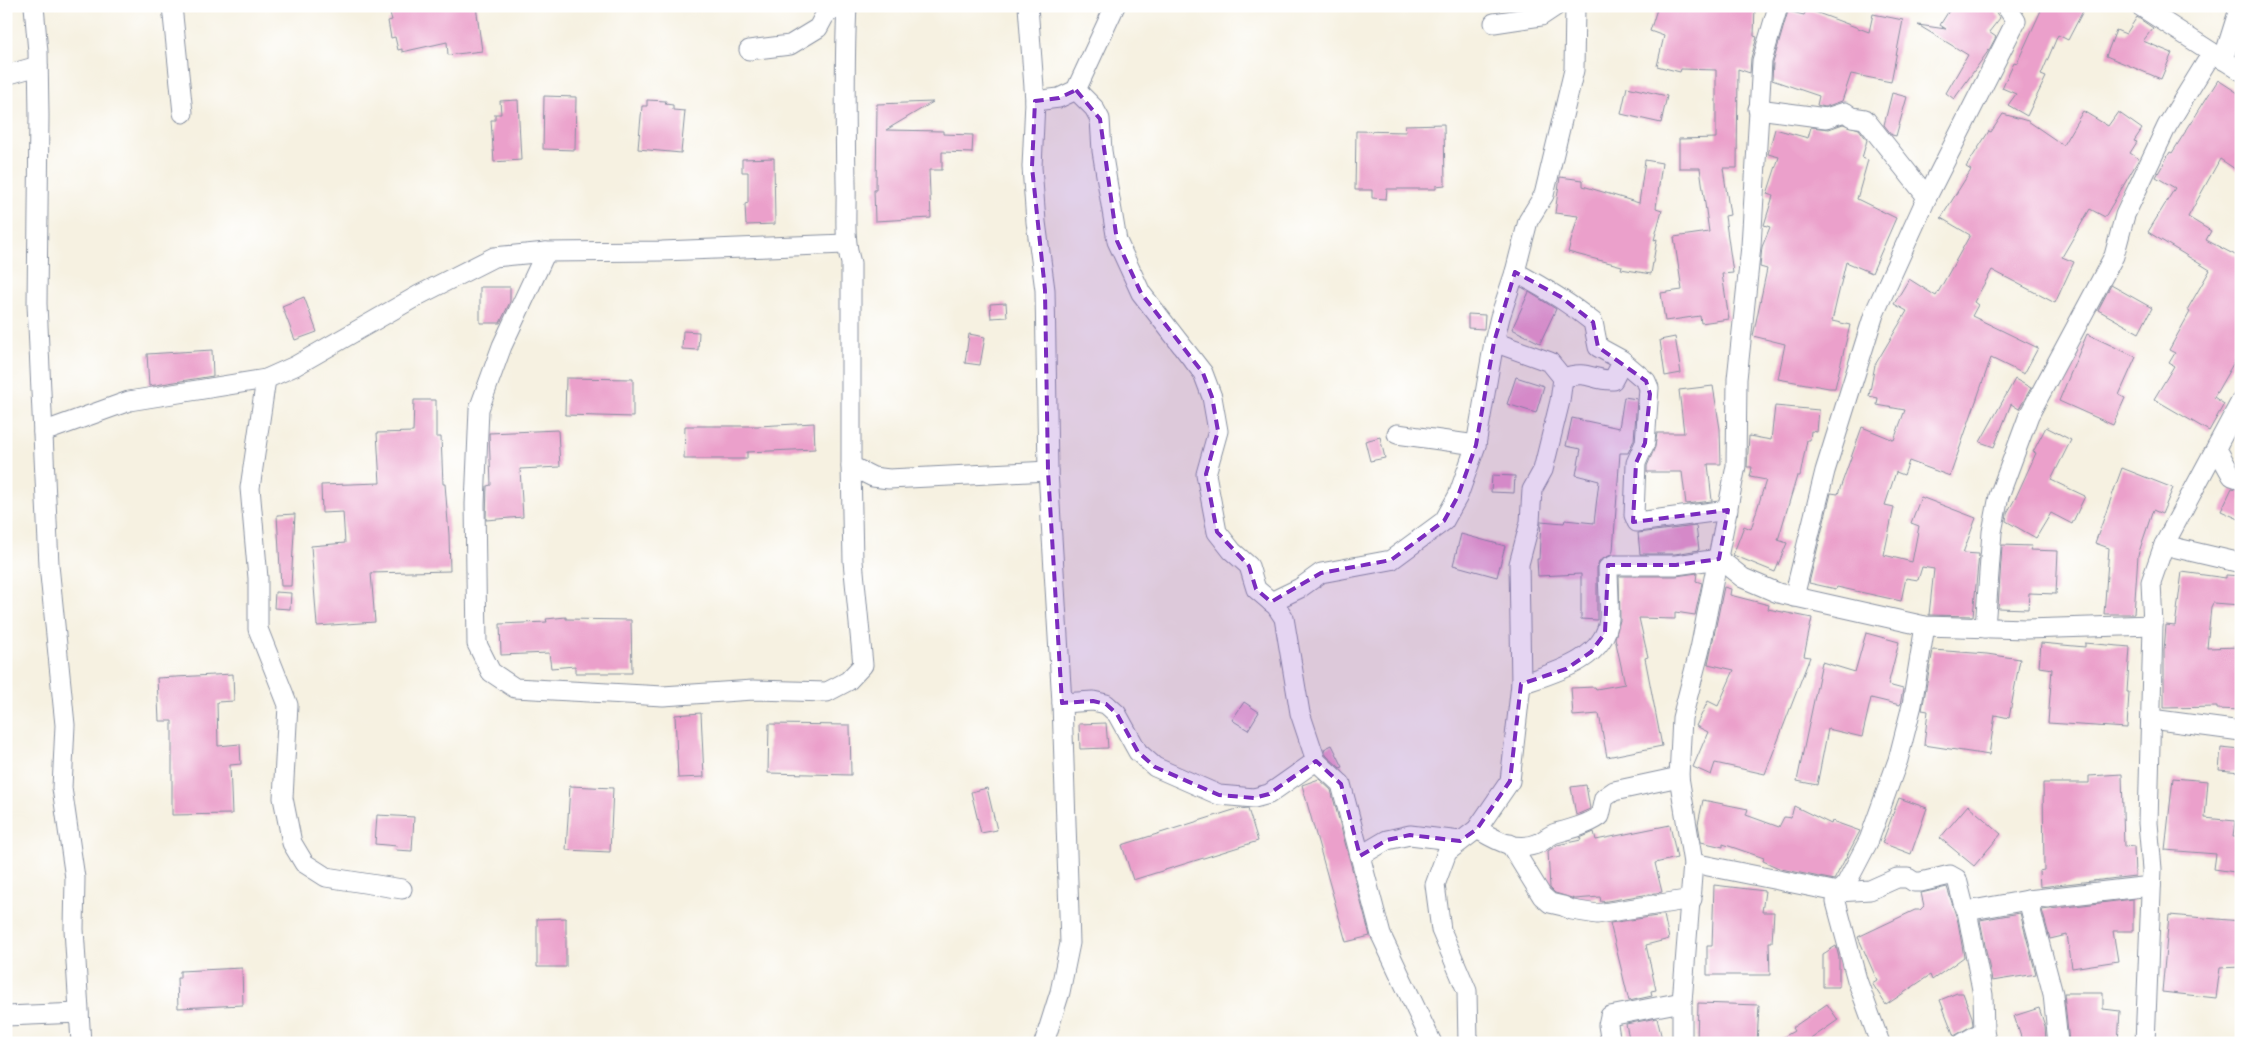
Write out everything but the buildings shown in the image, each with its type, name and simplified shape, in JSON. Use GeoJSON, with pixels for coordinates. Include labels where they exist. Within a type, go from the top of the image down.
{"type":"FeatureCollection","features":[{"type":"Feature","properties":{"kind":"street"},"geometry":{"type":"LineString","coordinates":[[34,6],[38,66],[37,304],[49,565],[65,725],[62,788],[75,878],[74,929],[81,1043]]}},
{"type":"Feature","properties":{"kind":"street"},"geometry":{"type":"LineString","coordinates":[[172,6],[183,113]]}},
{"type":"Feature","properties":{"kind":"street"},"geometry":{"type":"LineString","coordinates":[[749,50],[790,45],[818,28],[825,15],[839,6]]}},
{"type":"Feature","properties":{"kind":"street"},"geometry":{"type":"LineString","coordinates":[[546,252],[502,346],[479,410],[475,504],[477,644],[491,672],[515,688],[663,696],[753,690],[827,692],[848,681],[863,665],[853,562],[851,263],[845,244],[847,203],[844,66],[847,6]]}},
{"type":"Feature","properties":{"kind":"street"},"geometry":{"type":"LineString","coordinates":[[1028,6],[1035,101],[1032,167],[1036,222],[1045,290],[1048,471],[1062,703],[1070,943],[1060,992],[1044,1043]]}},
{"type":"Feature","properties":{"kind":"street"},"geometry":{"type":"LineString","coordinates":[[1035,101],[1059,98],[1076,90],[1115,6]]}},
{"type":"Feature","properties":{"kind":"street"},"geometry":{"type":"LineString","coordinates":[[1494,23],[1541,16],[1556,6]]}},
{"type":"Feature","properties":{"kind":"street"},"geometry":{"type":"LineString","coordinates":[[1271,602],[1300,588],[1321,573],[1391,560],[1444,521],[1458,496],[1476,445],[1494,342],[1528,221],[1544,195],[1574,70],[1575,6]]}},
{"type":"Feature","properties":{"kind":"street"},"geometry":{"type":"LineString","coordinates":[[1682,1043],[1682,1002],[1692,899],[1693,862],[1680,777],[1682,718],[1700,649],[1736,466],[1737,379],[1751,246],[1762,61],[1777,10],[1776,6]]}},
{"type":"Feature","properties":{"kind":"street"},"geometry":{"type":"LineString","coordinates":[[1794,597],[1825,471],[1874,314],[1926,197],[2016,21],[2006,6]]}},
{"type":"Feature","properties":{"kind":"street"},"geometry":{"type":"LineString","coordinates":[[2140,6],[2241,71]]}},
{"type":"Feature","properties":{"kind":"street"},"geometry":{"type":"LineString","coordinates":[[1985,628],[1992,532],[1999,496],[2029,415],[2114,256],[2125,215],[2167,126],[2218,57],[2240,6]]}},
{"type":"Feature","properties":{"kind":"street"},"geometry":{"type":"LineString","coordinates":[[6,75],[38,66]]}},
{"type":"Feature","properties":{"kind":"street"},"geometry":{"type":"LineString","coordinates":[[1076,90],[1094,108],[1100,119],[1102,151],[1117,241],[1141,294],[1203,373],[1212,397],[1218,432],[1206,474],[1217,532],[1232,551],[1249,566],[1256,589],[1271,602],[1284,618],[1300,713],[1316,761],[1341,784],[1381,936],[1432,1043]]}},
{"type":"Feature","properties":{"kind":"street"},"geometry":{"type":"LineString","coordinates":[[1758,109],[1826,118],[1845,112],[1865,119],[1926,197]]}},
{"type":"Feature","properties":{"kind":"street"},"geometry":{"type":"LineString","coordinates":[[43,432],[129,401],[266,378],[295,366],[420,295],[494,257],[546,252],[662,251],[845,244]]}},
{"type":"Feature","properties":{"kind":"street"},"geometry":{"type":"LineString","coordinates":[[1515,272],[1561,297],[1570,307],[1593,322],[1598,347],[1622,361],[1646,381],[1650,394],[1645,443],[1636,463],[1634,515],[1637,522],[1728,510]]}},
{"type":"Feature","properties":{"kind":"street"},"geometry":{"type":"LineString","coordinates":[[1468,1043],[1467,991],[1441,930],[1435,885],[1447,852],[1460,840],[1477,829],[1510,781],[1521,684],[1519,564],[1530,522],[1532,490],[1543,470],[1560,401],[1563,378],[1550,362],[1494,342]]}},
{"type":"Feature","properties":{"kind":"street"},"geometry":{"type":"LineString","coordinates":[[1563,378],[1573,374],[1589,374],[1613,380],[1622,361]]}},
{"type":"Feature","properties":{"kind":"street"},"geometry":{"type":"LineString","coordinates":[[266,378],[250,488],[258,578],[258,630],[288,705],[283,798],[292,843],[304,863],[326,877],[402,889]]}},
{"type":"Feature","properties":{"kind":"street"},"geometry":{"type":"LineString","coordinates":[[2145,1043],[2151,886],[2148,823],[2153,625],[2152,582],[2164,545],[2184,504],[2217,449],[2241,401]]}},
{"type":"Feature","properties":{"kind":"street"},"geometry":{"type":"LineString","coordinates":[[1397,434],[1476,445]]}},
{"type":"Feature","properties":{"kind":"street"},"geometry":{"type":"LineString","coordinates":[[2217,449],[2232,476],[2241,479]]}},
{"type":"Feature","properties":{"kind":"street"},"geometry":{"type":"LineString","coordinates":[[851,466],[873,477],[889,479],[1048,471]]}},
{"type":"Feature","properties":{"kind":"street"},"geometry":{"type":"LineString","coordinates":[[2164,545],[2241,563]]}},
{"type":"Feature","properties":{"kind":"street"},"geometry":{"type":"LineString","coordinates":[[1521,684],[1566,669],[1591,652],[1596,646],[1605,633],[1609,620],[1608,568],[1615,565],[1676,565],[1719,559],[1743,578],[1778,593],[1925,626],[2026,629],[2153,625]]}},
{"type":"Feature","properties":{"kind":"street"},"geometry":{"type":"LineString","coordinates":[[1880,1043],[1855,971],[1836,902],[1838,892],[1846,884],[1868,840],[1898,760],[1912,705],[1925,626]]}},
{"type":"Feature","properties":{"kind":"street"},"geometry":{"type":"LineString","coordinates":[[1062,703],[1093,701],[1106,704],[1117,714],[1138,752],[1155,766],[1219,795],[1254,798],[1269,794],[1316,761]]}},
{"type":"Feature","properties":{"kind":"street"},"geometry":{"type":"LineString","coordinates":[[2151,720],[2241,731]]}},
{"type":"Feature","properties":{"kind":"street"},"geometry":{"type":"LineString","coordinates":[[1477,829],[1504,844],[1524,847],[1540,843],[1550,835],[1590,823],[1600,816],[1604,798],[1614,791],[1680,777]]}},
{"type":"Feature","properties":{"kind":"street"},"geometry":{"type":"LineString","coordinates":[[1360,856],[1387,840],[1410,835],[1460,840]]}},
{"type":"Feature","properties":{"kind":"street"},"geometry":{"type":"LineString","coordinates":[[1510,844],[1542,896],[1550,904],[1597,914],[1692,899]]}},
{"type":"Feature","properties":{"kind":"street"},"geometry":{"type":"LineString","coordinates":[[1693,862],[1838,892],[1870,890],[1897,878],[1908,878],[1914,882],[1921,882],[1950,875],[1958,879],[1963,903],[1967,911],[1983,995],[1985,1037],[1963,1043]]}},
{"type":"Feature","properties":{"kind":"street"},"geometry":{"type":"LineString","coordinates":[[1967,911],[2028,900],[2151,886]]}},
{"type":"Feature","properties":{"kind":"street"},"geometry":{"type":"LineString","coordinates":[[2028,900],[2053,994],[2058,1043]]}},
{"type":"Feature","properties":{"kind":"street"},"geometry":{"type":"LineString","coordinates":[[1611,1043],[1608,1025],[1610,1016],[1682,1002]]}},
{"type":"Feature","properties":{"kind":"street"},"geometry":{"type":"LineString","coordinates":[[6,1016],[79,1013]]}},
{"type":"Feature","properties":{"kind":"highlighted area"},"geometry":{"type":"Polygon","coordinates":[[[1076,90],[1100,119],[1117,241],[1141,293],[1203,373],[1212,397],[1218,431],[1206,474],[1217,532],[1249,566],[1256,589],[1271,602],[1321,573],[1391,560],[1444,521],[1458,496],[1476,445],[1494,342],[1515,272],[1561,297],[1593,322],[1598,347],[1646,381],[1650,394],[1645,443],[1636,463],[1633,522],[1728,510],[1719,559],[1676,565],[1608,565],[1605,633],[1591,652],[1566,669],[1521,684],[1510,781],[1477,829],[1460,841],[1410,835],[1387,840],[1360,856],[1341,784],[1316,761],[1269,794],[1254,798],[1219,795],[1155,767],[1138,752],[1117,714],[1106,704],[1093,701],[1062,703],[1048,471],[1045,290],[1032,167],[1035,101],[1059,98],[1076,90]]]}}]}
